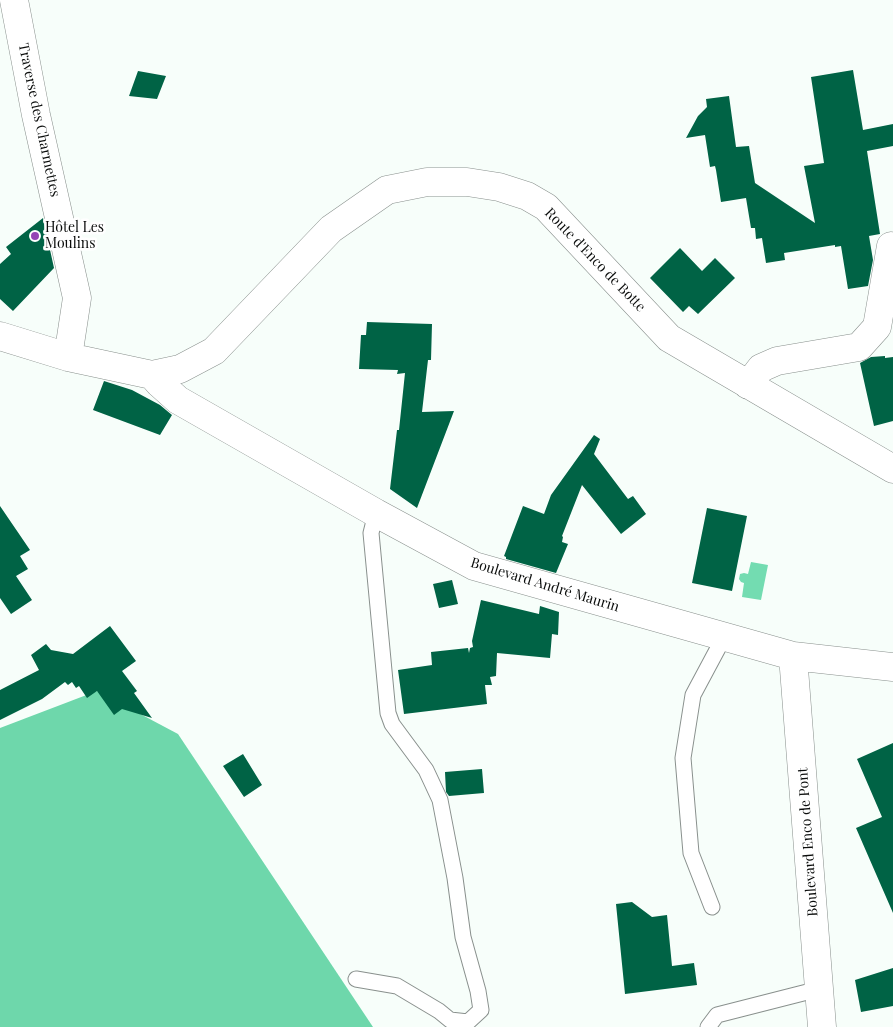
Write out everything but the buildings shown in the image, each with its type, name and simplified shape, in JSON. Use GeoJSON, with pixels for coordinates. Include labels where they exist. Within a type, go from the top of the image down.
{"type":"FeatureCollection","features":[{"type":"Feature","properties":{"kind":"street","name":"Traverse des Charmettes"},"geometry":{"type":"LineString","coordinates":[[14,0],[36,115],[77,298],[68,357]]}},
{"type":"Feature","properties":{"kind":"street","name":"Route d'Enco de Botte"},"geometry":{"type":"LineString","coordinates":[[0,336],[68,357],[152,375],[180,369],[214,351],[331,229],[386,190],[427,182],[467,182],[499,187],[527,196],[546,208],[669,338],[893,470]]}},
{"type":"Feature","properties":{"kind":"street"},"geometry":{"type":"LineString","coordinates":[[748,385],[761,368],[777,361],[860,346],[877,327],[891,246]]}},
{"type":"Feature","properties":{"kind":"street","name":"Boulevard André Maurin"},"geometry":{"type":"LineString","coordinates":[[152,375],[159,384],[178,400],[376,513],[474,566],[793,656],[893,667]]}},
{"type":"Feature","properties":{"kind":"street","name":"Boulevard Enco de Pont"},"geometry":{"type":"LineString","coordinates":[[793,656],[822,1027]]}},
{"type":"Feature","properties":{"kind":"lane"},"geometry":{"type":"LineString","coordinates":[[356,979],[397,986],[450,1020],[468,1022],[481,1010],[464,938],[440,800],[426,770],[392,724],[388,713],[371,533],[376,513]]}},
{"type":"Feature","properties":{"kind":"lane"},"geometry":{"type":"LineString","coordinates":[[712,907],[691,853],[683,758],[693,695],[724,637]]}},
{"type":"Feature","properties":{"kind":"lane"},"geometry":{"type":"LineString","coordinates":[[708,1027],[718,1015],[819,989]]}},
{"type":"Feature","properties":{"kind":"shaded area"},"geometry":{"type":"Polygon","coordinates":[[[751,562],[768,565],[761,600],[742,597],[744,583],[739,579],[740,574],[748,574],[751,562]]]}},
{"type":"Feature","properties":{"kind":"shaded area"},"geometry":{"type":"Polygon","coordinates":[[[97,691],[178,734],[373,1027],[0,1027],[0,728],[97,691]]]}},
{"type":"Feature","properties":{"kind":"place","name":"Hôtel Les Moulins"},"geometry":{"type":"Point","coordinates":[35,236]}}]}
